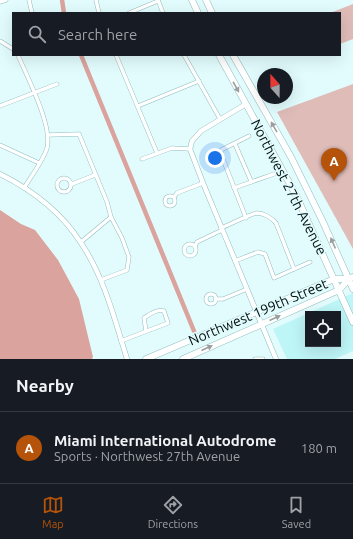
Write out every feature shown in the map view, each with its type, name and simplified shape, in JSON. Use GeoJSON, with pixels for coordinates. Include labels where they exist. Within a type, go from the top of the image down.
{"type":"FeatureCollection","features":[{"type":"Feature","properties":{"kind":"main road"},"geometry":{"type":"LineString","coordinates":[[192,0],[198,12]]}},
{"type":"Feature","properties":{"kind":"main road"},"geometry":{"type":"LineString","coordinates":[[206,0],[212,12]]}},
{"type":"Feature","properties":{"kind":"main road","name":"Northwest 27th Avenue"},"geometry":{"type":"LineString","coordinates":[[220,56],[296,195],[353,322]]}},
{"type":"Feature","properties":{"kind":"main road","name":"Northwest 27th Avenue"},"geometry":{"type":"LineString","coordinates":[[234,56],[290,157],[351,278],[353,289]]}},
{"type":"Feature","properties":{"kind":"main road"},"geometry":{"type":"LineString","coordinates":[[279,163],[290,157]]}},
{"type":"Feature","properties":{"kind":"main road","name":"Northwest 199th Street"},"geometry":{"type":"LineString","coordinates":[[146,359],[334,279],[351,278]]}},
{"type":"Feature","properties":{"kind":"main road","name":"Northwest 199th Street"},"geometry":{"type":"LineString","coordinates":[[182,359],[339,290],[351,278]]}},
{"type":"Feature","properties":{"kind":"street"},"geometry":{"type":"LineString","coordinates":[[0,2],[6,0]]}},
{"type":"Feature","properties":{"kind":"street"},"geometry":{"type":"LineString","coordinates":[[29,0],[32,12]]}},
{"type":"Feature","properties":{"kind":"street"},"geometry":{"type":"LineString","coordinates":[[96,0],[99,12]]}},
{"type":"Feature","properties":{"kind":"street"},"geometry":{"type":"LineString","coordinates":[[131,12],[158,0],[163,12]]}},
{"type":"Feature","properties":{"kind":"street"},"geometry":{"type":"LineString","coordinates":[[0,40],[12,48]]}},
{"type":"Feature","properties":{"kind":"street"},"geometry":{"type":"LineString","coordinates":[[18,56],[43,115],[48,135],[47,150],[24,188]]}},
{"type":"Feature","properties":{"kind":"street"},"geometry":{"type":"LineString","coordinates":[[116,56],[157,153]]}},
{"type":"Feature","properties":{"kind":"street"},"geometry":{"type":"LineString","coordinates":[[185,56],[220,119]]}},
{"type":"Feature","properties":{"kind":"street"},"geometry":{"type":"LineString","coordinates":[[138,106],[199,81]]}},
{"type":"Feature","properties":{"kind":"street"},"geometry":{"type":"LineString","coordinates":[[0,106],[57,84]]}},
{"type":"Feature","properties":{"kind":"street"},"geometry":{"type":"LineString","coordinates":[[246,104],[201,131],[192,141],[190,149],[275,359]]}},
{"type":"Feature","properties":{"kind":"street"},"geometry":{"type":"LineString","coordinates":[[48,135],[79,134],[107,202],[111,217],[122,238],[129,257],[127,270],[101,280]]}},
{"type":"Feature","properties":{"kind":"street"},"geometry":{"type":"LineString","coordinates":[[246,218],[221,154],[221,150],[249,136]]}},
{"type":"Feature","properties":{"kind":"street"},"geometry":{"type":"LineString","coordinates":[[235,144],[251,182]]}},
{"type":"Feature","properties":{"kind":"street"},"geometry":{"type":"LineString","coordinates":[[0,145],[39,163]]}},
{"type":"Feature","properties":{"kind":"street"},"geometry":{"type":"LineString","coordinates":[[142,159],[172,148],[190,149]]}},
{"type":"Feature","properties":{"kind":"street"},"geometry":{"type":"LineString","coordinates":[[0,174],[24,188],[51,209],[61,218],[81,242],[101,280],[127,359]]}},
{"type":"Feature","properties":{"kind":"street"},"geometry":{"type":"LineString","coordinates":[[234,188],[274,174]]}},
{"type":"Feature","properties":{"kind":"street"},"geometry":{"type":"LineString","coordinates":[[72,184],[95,175]]}},
{"type":"Feature","properties":{"kind":"street"},"geometry":{"type":"LineString","coordinates":[[66,178],[72,184],[70,190],[65,192],[59,190],[57,184],[60,179],[66,178]]}},
{"type":"Feature","properties":{"kind":"street"},"geometry":{"type":"LineString","coordinates":[[174,197],[177,193],[203,183]]}},
{"type":"Feature","properties":{"kind":"street"},"geometry":{"type":"LineString","coordinates":[[195,246],[197,242],[257,213],[266,215],[274,220],[294,269]]}},
{"type":"Feature","properties":{"kind":"street"},"geometry":{"type":"LineString","coordinates":[[81,242],[111,217]]}},
{"type":"Feature","properties":{"kind":"street"},"geometry":{"type":"LineString","coordinates":[[235,261],[258,252],[265,254],[274,278],[310,262]]}},
{"type":"Feature","properties":{"kind":"street"},"geometry":{"type":"LineString","coordinates":[[216,299],[222,299],[247,289]]}},
{"type":"Feature","properties":{"kind":"street"},"geometry":{"type":"LineString","coordinates":[[121,341],[168,323],[164,311],[160,310],[149,314],[144,318],[146,331]]}},
{"type":"Feature","properties":{"kind":"street"},"geometry":{"type":"LineString","coordinates":[[255,359],[263,359]]}},
{"type":"Feature","properties":{"kind":"shaded area"},"geometry":{"type":"Polygon","coordinates":[[[353,4],[353,39],[341,44],[341,12],[333,12],[353,4]]]}},
{"type":"Feature","properties":{"kind":"shaded area"},"geometry":{"type":"Polygon","coordinates":[[[353,84],[353,249],[277,112],[353,84]]]}},
{"type":"Feature","properties":{"kind":"shaded area"},"geometry":{"type":"Polygon","coordinates":[[[0,210],[21,224],[35,230],[58,260],[79,299],[93,357],[92,359],[0,359],[0,210]]]}},
{"type":"Feature","properties":{"kind":"shaded area"},"geometry":{"type":"Polygon","coordinates":[[[353,293],[353,351],[335,359],[287,359],[273,329],[305,315],[305,347],[341,347],[341,311],[313,311],[353,293]]]}},
{"type":"Feature","properties":{"kind":"waterway"},"geometry":{"type":"LineString","coordinates":[[62,0],[64,12]]}},
{"type":"Feature","properties":{"kind":"waterway"},"geometry":{"type":"LineString","coordinates":[[81,56],[194,331]]}},
{"type":"Feature","properties":{"kind":"place","name":"Miami International Autodrome"},"geometry":{"type":"Point","coordinates":[334,181]}}]}
